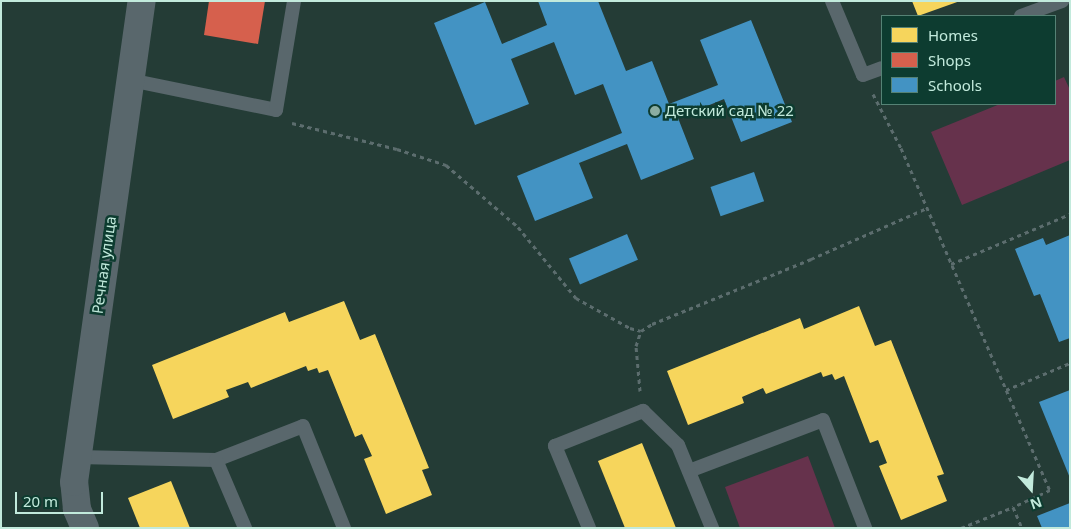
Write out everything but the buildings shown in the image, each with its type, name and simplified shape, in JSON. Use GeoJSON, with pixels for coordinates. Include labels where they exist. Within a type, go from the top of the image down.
{"type":"FeatureCollection","features":[{"type":"Feature","properties":{"kind":"street","name":"Речная улица"},"geometry":{"type":"LineString","coordinates":[[84,528],[77,509],[74,482],[142,1]]}},
{"type":"Feature","properties":{"kind":"lane"},"geometry":{"type":"LineString","coordinates":[[130,80],[276,110],[294,1]]}},
{"type":"Feature","properties":{"kind":"lane"},"geometry":{"type":"LineString","coordinates":[[832,1],[863,75],[881,68]]}},
{"type":"Feature","properties":{"kind":"lane"},"geometry":{"type":"LineString","coordinates":[[1024,15],[1062,1]]}},
{"type":"Feature","properties":{"kind":"lane"},"geometry":{"type":"LineString","coordinates":[[589,528],[555,446],[643,411],[678,445],[712,528]]}},
{"type":"Feature","properties":{"kind":"lane"},"geometry":{"type":"LineString","coordinates":[[689,471],[823,420],[865,528]]}},
{"type":"Feature","properties":{"kind":"lane"},"geometry":{"type":"LineString","coordinates":[[77,457],[216,460],[303,426],[344,528]]}},
{"type":"Feature","properties":{"kind":"lane"},"geometry":{"type":"LineString","coordinates":[[216,460],[245,528]]}},
{"type":"Feature","properties":{"kind":"path"},"geometry":{"type":"LineString","coordinates":[[863,75],[901,148],[1050,490],[961,528]]}},
{"type":"Feature","properties":{"kind":"path"},"geometry":{"type":"LineString","coordinates":[[291,123],[396,149],[446,165],[518,227],[576,298],[630,328],[641,331]]}},
{"type":"Feature","properties":{"kind":"path"},"geometry":{"type":"LineString","coordinates":[[643,411],[636,363],[636,346],[641,331],[652,324],[811,259],[926,208]]}},
{"type":"Feature","properties":{"kind":"path"},"geometry":{"type":"LineString","coordinates":[[952,264],[1070,214]]}},
{"type":"Feature","properties":{"kind":"path"},"geometry":{"type":"LineString","coordinates":[[1006,390],[1070,364]]}},
{"type":"Feature","properties":{"kind":"path"},"geometry":{"type":"LineString","coordinates":[[1013,507],[1022,528]]}},
{"type":"Feature","properties":{"kind":"shaded area"},"geometry":{"type":"Polygon","coordinates":[[[1064,77],[1070,90],[1070,160],[962,205],[931,132],[998,105],[1056,105],[1056,81],[1064,77]]]}},
{"type":"Feature","properties":{"kind":"shaded area"},"geometry":{"type":"Polygon","coordinates":[[[808,456],[835,528],[740,528],[725,487],[808,456]]]}},
{"type":"Feature","properties":{"kind":"place","name":"Детский сад № 22"},"geometry":{"type":"Point","coordinates":[655,111]}}]}
